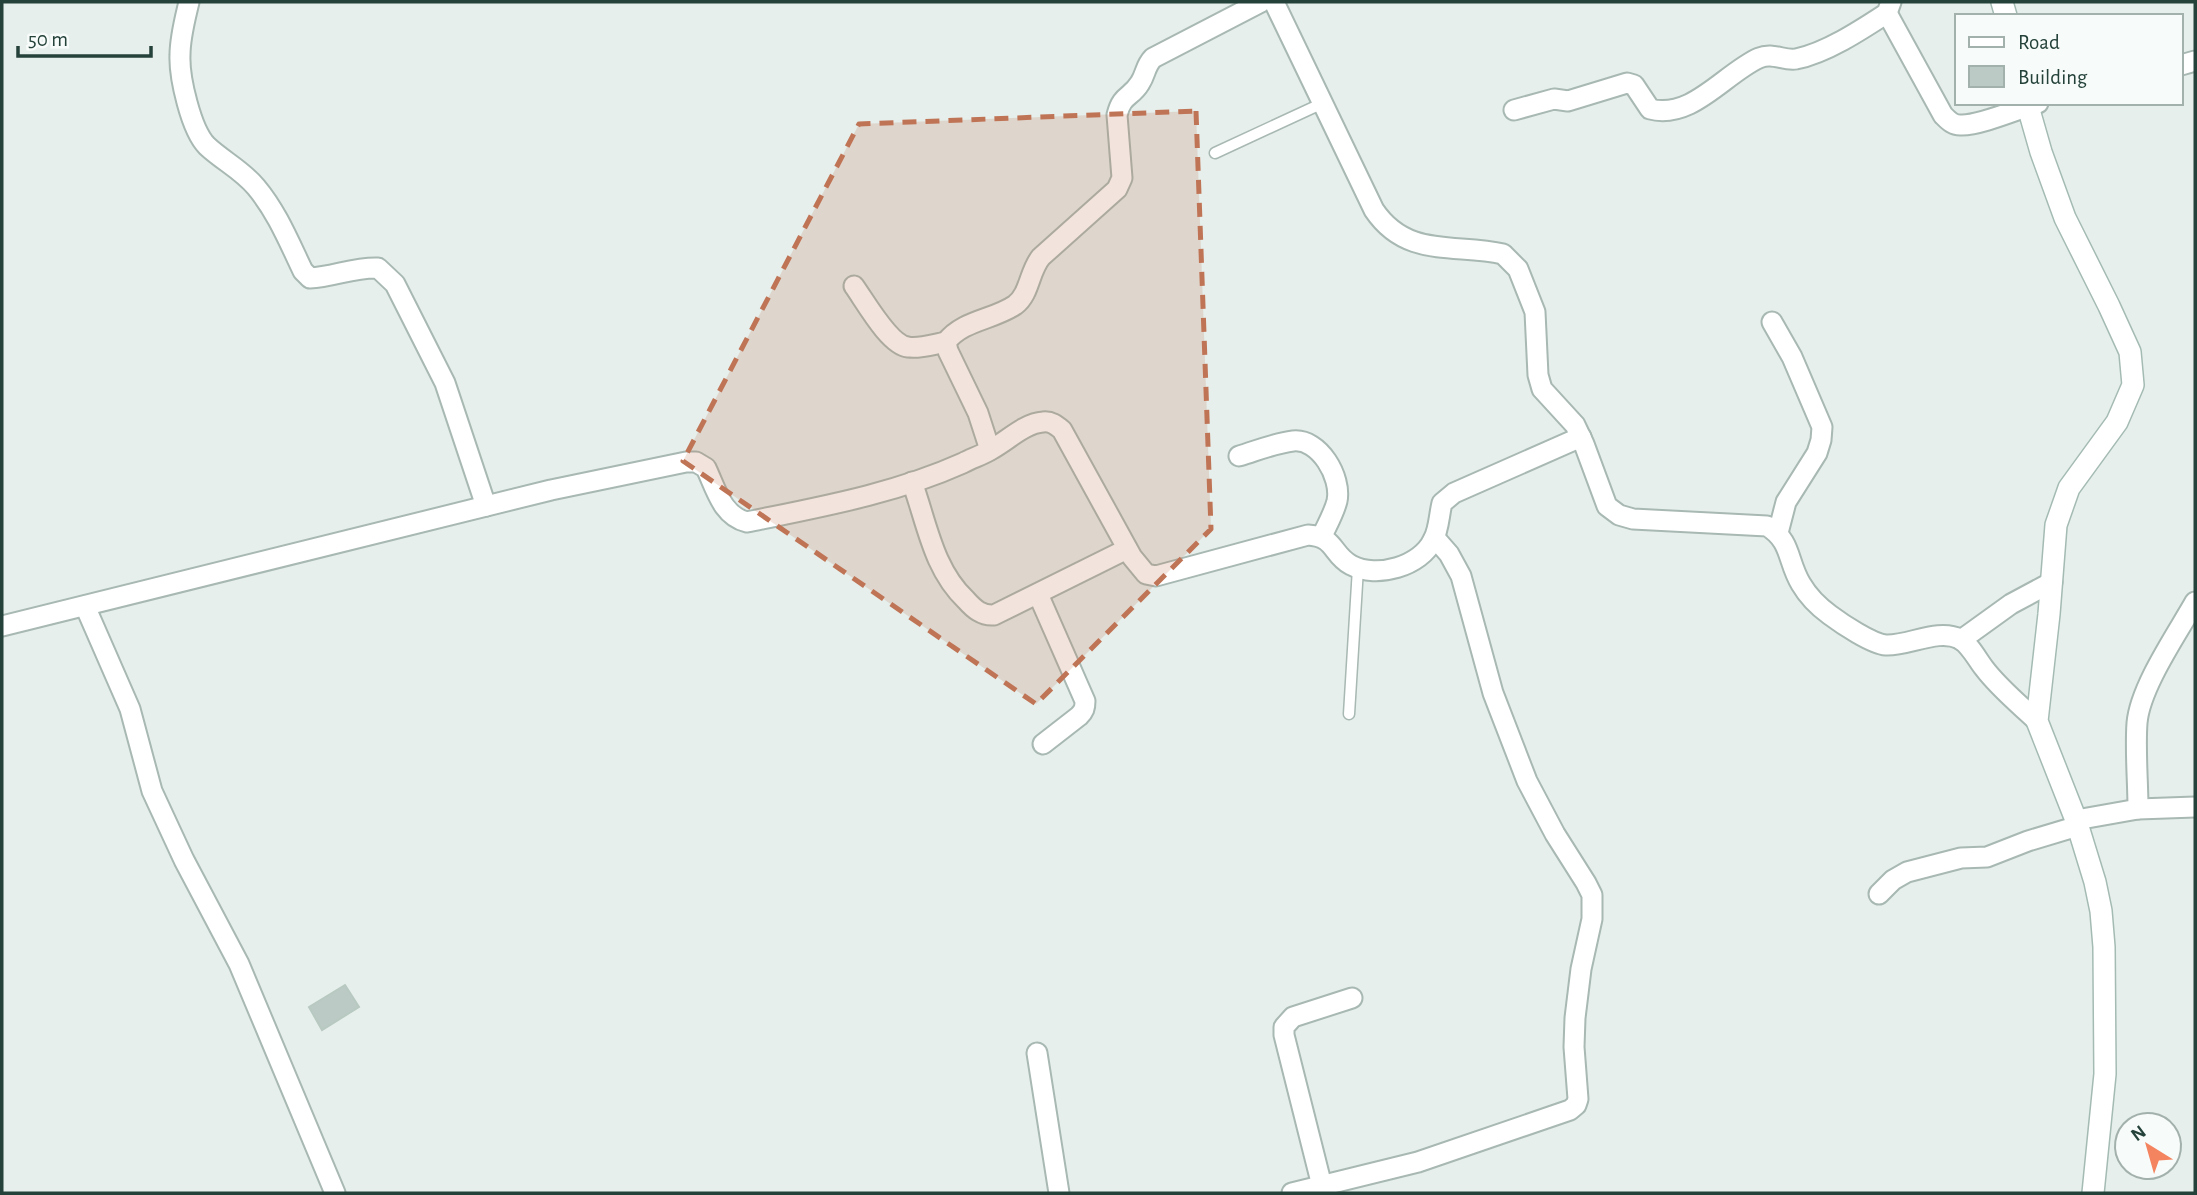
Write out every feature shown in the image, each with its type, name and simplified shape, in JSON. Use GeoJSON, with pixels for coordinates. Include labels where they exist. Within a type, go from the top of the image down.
{"type":"FeatureCollection","features":[{"type":"Feature","properties":{"kind":"main road"},"geometry":{"type":"LineString","coordinates":[[2031,105],[2041,152],[2065,218],[2130,352],[2133,385],[2117,422],[2069,488],[2056,525],[2037,722],[2077,823],[2095,881],[2101,911],[2105,947],[2105,1074],[2093,1193]]}},
{"type":"Feature","properties":{"kind":"street"},"geometry":{"type":"LineString","coordinates":[[189,2],[181,39],[181,72],[200,136],[256,187],[279,221],[303,271],[310,278],[378,268],[395,284],[445,383],[486,506]]}},
{"type":"Feature","properties":{"kind":"street"},"geometry":{"type":"LineString","coordinates":[[854,286],[889,335],[898,344],[906,347],[946,342],[953,334],[973,323],[1017,304],[1025,294],[1033,267],[1041,257],[1117,188],[1122,178],[1116,115],[1124,97],[1141,82],[1146,65],[1153,58],[1261,2]]}},
{"type":"Feature","properties":{"kind":"street"},"geometry":{"type":"LineString","coordinates":[[1274,2],[1374,210],[1383,223],[1416,242],[1442,249],[1503,254],[1518,269],[1535,312],[1538,375],[1542,389],[1575,425],[1607,506],[1619,515],[1633,519],[1767,526],[1786,542],[1800,583],[1830,615],[1868,639],[1884,645],[1935,636],[1961,640],[1984,669],[2037,722]]}},
{"type":"Feature","properties":{"kind":"street"},"geometry":{"type":"LineString","coordinates":[[1514,110],[1554,99],[1568,101],[1627,83],[1634,85],[1650,109],[1680,107],[1693,102],[1758,59],[1775,56],[1787,60],[1821,52],[1889,7],[1943,115],[1950,122],[1959,126],[2028,105]]}},
{"type":"Feature","properties":{"kind":"street"},"geometry":{"type":"LineString","coordinates":[[1772,322],[1792,357],[1822,427],[1817,453],[1786,502],[1778,533]]}},
{"type":"Feature","properties":{"kind":"street"},"geometry":{"type":"LineString","coordinates":[[946,342],[978,413],[990,450]]}},
{"type":"Feature","properties":{"kind":"street"},"geometry":{"type":"LineString","coordinates":[[2,626],[551,490],[686,462],[702,464],[723,505],[737,520],[747,522],[842,502],[943,472],[1044,421],[1055,424],[1062,430],[1127,549],[1146,574],[1156,576],[1308,535],[1322,536],[1352,565],[1371,571],[1393,568],[1426,553],[1435,538],[1442,503],[1446,499],[1581,437]]}},
{"type":"Feature","properties":{"kind":"street"},"geometry":{"type":"LineString","coordinates":[[1239,456],[1293,441],[1304,442],[1316,450],[1334,475],[1338,490],[1337,500],[1322,536]]}},
{"type":"Feature","properties":{"kind":"street"},"geometry":{"type":"LineString","coordinates":[[912,482],[939,562],[958,593],[971,606],[986,615],[994,615],[1127,549]]}},
{"type":"Feature","properties":{"kind":"street"},"geometry":{"type":"LineString","coordinates":[[1292,1193],[1418,1161],[1570,1110],[1578,1099],[1575,1018],[1581,969],[1592,919],[1592,895],[1527,781],[1493,693],[1461,576],[1449,554],[1435,538]]}},
{"type":"Feature","properties":{"kind":"street"},"geometry":{"type":"LineString","coordinates":[[1961,640],[2011,604],[2052,582]]}},
{"type":"Feature","properties":{"kind":"street"},"geometry":{"type":"LineString","coordinates":[[1038,594],[1085,706],[1079,716],[1043,744]]}},
{"type":"Feature","properties":{"kind":"street"},"geometry":{"type":"LineString","coordinates":[[2138,809],[2137,720],[2161,661],[2195,602]]}},
{"type":"Feature","properties":{"kind":"street"},"geometry":{"type":"LineString","coordinates":[[85,606],[130,709],[152,791],[184,860],[239,964],[335,1193]]}},
{"type":"Feature","properties":{"kind":"street"},"geometry":{"type":"LineString","coordinates":[[1880,894],[1893,880],[1907,872],[1961,858],[1987,857],[2077,823],[2138,809],[2195,807]]}},
{"type":"Feature","properties":{"kind":"street"},"geometry":{"type":"LineString","coordinates":[[1322,1186],[1284,1027],[1293,1017],[1352,998]]}},
{"type":"Feature","properties":{"kind":"street"},"geometry":{"type":"LineString","coordinates":[[1037,1053],[1059,1193]]}},
{"type":"Feature","properties":{"kind":"lane"},"geometry":{"type":"LineString","coordinates":[[1215,153],[1323,103]]}},
{"type":"Feature","properties":{"kind":"lane"},"geometry":{"type":"LineString","coordinates":[[1349,714],[1358,567]]}},
{"type":"Feature","properties":{"kind":"highlighted area"},"geometry":{"type":"Polygon","coordinates":[[[1196,111],[1211,529],[1036,704],[683,461],[859,124],[1196,111]]]}},
{"type":"Feature","properties":{"kind":"building"},"geometry":{"type":"Polygon","coordinates":[[[345,985],[359,1007],[322,1030],[309,1007],[345,985]]]}}]}
